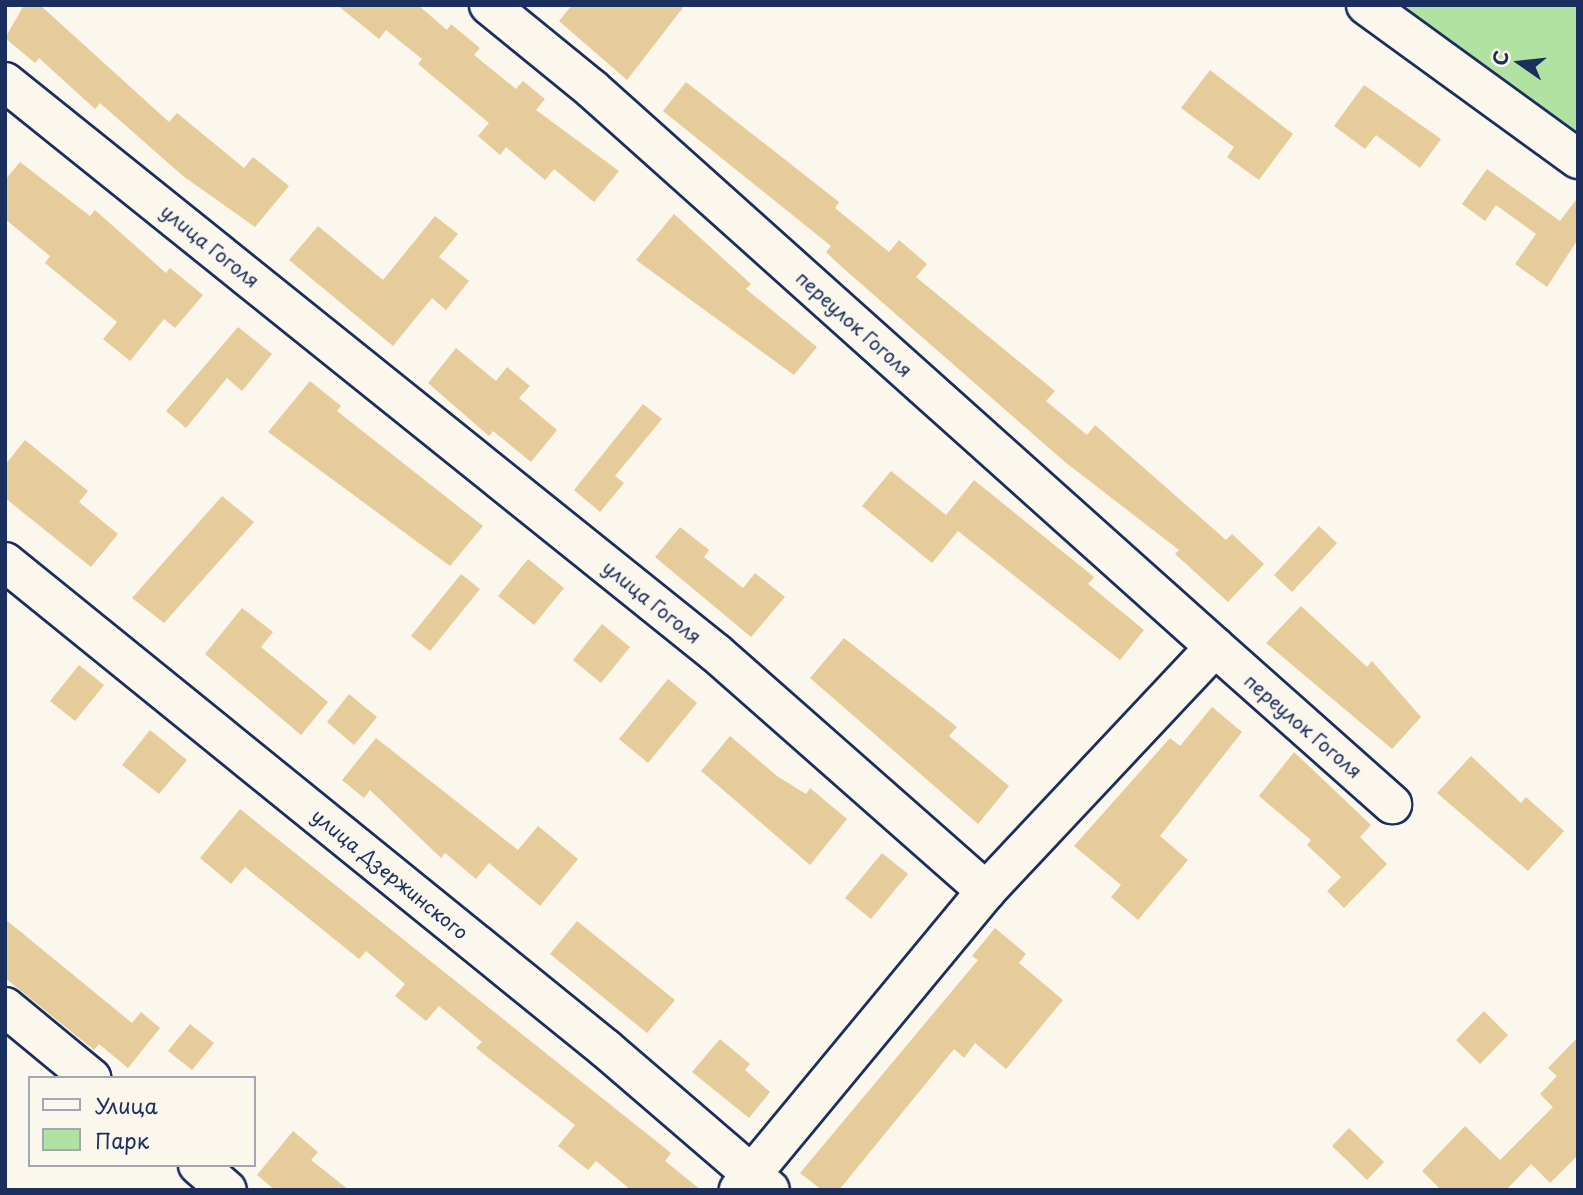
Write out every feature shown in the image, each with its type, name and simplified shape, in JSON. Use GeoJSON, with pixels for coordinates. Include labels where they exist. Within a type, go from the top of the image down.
{"type":"FeatureCollection","features":[{"type":"Feature","properties":{"kind":"street","name":"переулок Гоголя"},"geometry":{"type":"LineString","coordinates":[[489,5],[592,89],[1392,804]]}},
{"type":"Feature","properties":{"kind":"street"},"geometry":{"type":"LineString","coordinates":[[1366,5],[1578,159]]}},
{"type":"Feature","properties":{"kind":"street","name":"улица Гоголя"},"geometry":{"type":"LineString","coordinates":[[5,82],[716,653],[986,891]]}},
{"type":"Feature","properties":{"kind":"street","name":"улица Дзержинского"},"geometry":{"type":"LineString","coordinates":[[5,562],[754,1184]]}},
{"type":"Feature","properties":{"kind":"street"},"geometry":{"type":"LineString","coordinates":[[754,1184],[986,891],[1215,647]]}},
{"type":"Feature","properties":{"kind":"street"},"geometry":{"type":"LineString","coordinates":[[5,1007],[89,1076]]}},
{"type":"Feature","properties":{"kind":"street"},"geometry":{"type":"LineString","coordinates":[[200,1167],[227,1190]]}},
{"type":"Feature","properties":{"kind":"green space"},"geometry":{"type":"Polygon","coordinates":[[[1382,5],[1578,5],[1578,151],[1382,5]]]}},
{"type":"Feature","properties":{"kind":"building"},"geometry":{"type":"Polygon","coordinates":[[[24,5],[40,5],[169,122],[177,113],[244,168],[253,157],[289,186],[255,227],[183,176],[100,103],[95,109],[39,58],[35,63],[5,38],[24,5]]]}},
{"type":"Feature","properties":{"kind":"building"},"geometry":{"type":"Polygon","coordinates":[[[337,5],[418,5],[447,30],[451,24],[480,48],[474,55],[516,89],[523,81],[545,99],[536,110],[619,171],[594,202],[554,169],[545,180],[506,147],[500,155],[478,136],[489,123],[418,64],[422,59],[386,30],[379,39],[337,5]]]}},
{"type":"Feature","properties":{"kind":"building"},"geometry":{"type":"Polygon","coordinates":[[[572,5],[685,5],[627,80],[559,21],[572,5]]]}},
{"type":"Feature","properties":{"kind":"building"},"geometry":{"type":"Polygon","coordinates":[[[1210,70],[1293,134],[1259,180],[1227,157],[1234,147],[1181,108],[1210,70]]]}},
{"type":"Feature","properties":{"kind":"building"},"geometry":{"type":"Polygon","coordinates":[[[686,82],[839,202],[835,208],[889,252],[899,240],[927,264],[916,277],[1055,391],[1046,401],[1087,435],[1095,425],[1226,540],[1232,534],[1264,564],[1228,602],[1175,554],[1179,550],[1065,462],[843,268],[826,252],[831,246],[663,111],[686,82]]]}},
{"type":"Feature","properties":{"kind":"building"},"geometry":{"type":"Polygon","coordinates":[[[1364,85],[1441,139],[1420,168],[1376,135],[1365,149],[1334,126],[1364,85]]]}},
{"type":"Feature","properties":{"kind":"building"},"geometry":{"type":"Polygon","coordinates":[[[20,162],[90,216],[95,210],[166,273],[170,268],[203,295],[175,328],[164,319],[130,361],[103,339],[117,322],[45,263],[50,256],[5,219],[5,180],[20,162]]]}},
{"type":"Feature","properties":{"kind":"building"},"geometry":{"type":"Polygon","coordinates":[[[1487,169],[1560,221],[1578,197],[1578,239],[1547,287],[1515,264],[1536,234],[1496,205],[1485,221],[1462,204],[1487,169]]]}},
{"type":"Feature","properties":{"kind":"building"},"geometry":{"type":"Polygon","coordinates":[[[674,214],[751,284],[746,289],[817,347],[794,375],[636,260],[674,214]]]}},
{"type":"Feature","properties":{"kind":"building"},"geometry":{"type":"Polygon","coordinates":[[[435,216],[458,234],[439,257],[469,281],[446,310],[432,298],[393,346],[289,260],[318,226],[383,280],[435,216]]]}},
{"type":"Feature","properties":{"kind":"building"},"geometry":{"type":"Polygon","coordinates":[[[238,327],[272,354],[242,391],[227,378],[186,428],[166,411],[238,327]]]}},
{"type":"Feature","properties":{"kind":"building"},"geometry":{"type":"Polygon","coordinates":[[[456,348],[496,381],[507,367],[530,386],[519,398],[557,430],[531,462],[493,431],[489,436],[428,383],[456,348]]]}},
{"type":"Feature","properties":{"kind":"building"},"geometry":{"type":"Polygon","coordinates":[[[310,381],[341,406],[337,411],[483,526],[450,566],[268,432],[310,381]]]}},
{"type":"Feature","properties":{"kind":"building"},"geometry":{"type":"Polygon","coordinates":[[[643,404],[662,419],[615,476],[624,483],[600,512],[574,490],[643,404]]]}},
{"type":"Feature","properties":{"kind":"building"},"geometry":{"type":"Polygon","coordinates":[[[25,440],[88,491],[79,502],[118,534],[91,567],[5,498],[5,465],[25,440]]]}},
{"type":"Feature","properties":{"kind":"building"},"geometry":{"type":"Polygon","coordinates":[[[891,471],[946,515],[974,480],[1094,577],[1088,584],[1144,630],[1120,660],[958,531],[932,563],[862,506],[891,471]]]}},
{"type":"Feature","properties":{"kind":"building"},"geometry":{"type":"Polygon","coordinates":[[[222,496],[254,522],[164,623],[132,598],[222,496]]]}},
{"type":"Feature","properties":{"kind":"building"},"geometry":{"type":"Polygon","coordinates":[[[1319,526],[1337,543],[1292,592],[1274,575],[1319,526]]]}},
{"type":"Feature","properties":{"kind":"building"},"geometry":{"type":"Polygon","coordinates":[[[680,527],[709,550],[704,557],[743,588],[755,573],[785,597],[751,637],[655,557],[680,527]]]}},
{"type":"Feature","properties":{"kind":"building"},"geometry":{"type":"Polygon","coordinates":[[[528,559],[564,588],[534,625],[498,596],[528,559]]]}},
{"type":"Feature","properties":{"kind":"building"},"geometry":{"type":"Polygon","coordinates":[[[461,574],[480,589],[430,651],[411,636],[461,574]]]}},
{"type":"Feature","properties":{"kind":"building"},"geometry":{"type":"Polygon","coordinates":[[[1301,606],[1367,667],[1372,661],[1421,717],[1392,749],[1266,643],[1301,606]]]}},
{"type":"Feature","properties":{"kind":"building"},"geometry":{"type":"Polygon","coordinates":[[[242,608],[273,632],[261,647],[328,702],[301,735],[205,654],[242,608]]]}},
{"type":"Feature","properties":{"kind":"building"},"geometry":{"type":"Polygon","coordinates":[[[602,624],[630,647],[601,683],[573,660],[602,624]]]}},
{"type":"Feature","properties":{"kind":"building"},"geometry":{"type":"Polygon","coordinates":[[[844,638],[957,727],[949,736],[1009,786],[978,824],[810,678],[844,638]]]}},
{"type":"Feature","properties":{"kind":"building"},"geometry":{"type":"Polygon","coordinates":[[[79,665],[104,685],[75,721],[50,701],[79,665]]]}},
{"type":"Feature","properties":{"kind":"building"},"geometry":{"type":"Polygon","coordinates":[[[668,679],[697,703],[648,763],[619,739],[668,679]]]}},
{"type":"Feature","properties":{"kind":"building"},"geometry":{"type":"Polygon","coordinates":[[[349,694],[377,717],[354,745],[327,722],[349,694]]]}},
{"type":"Feature","properties":{"kind":"building"},"geometry":{"type":"Polygon","coordinates":[[[1212,707],[1242,732],[1160,836],[1188,860],[1138,920],[1111,897],[1121,885],[1074,846],[1170,738],[1180,746],[1212,707]]]}},
{"type":"Feature","properties":{"kind":"building"},"geometry":{"type":"Polygon","coordinates":[[[150,730],[187,760],[159,794],[122,765],[150,730]]]}},
{"type":"Feature","properties":{"kind":"building"},"geometry":{"type":"Polygon","coordinates":[[[730,736],[777,776],[806,794],[810,788],[847,819],[810,865],[701,771],[730,736]]]}},
{"type":"Feature","properties":{"kind":"building"},"geometry":{"type":"Polygon","coordinates":[[[376,738],[518,850],[538,826],[578,859],[540,906],[489,863],[476,879],[445,853],[441,858],[370,790],[364,798],[342,780],[376,738]]]}},
{"type":"Feature","properties":{"kind":"building"},"geometry":{"type":"Polygon","coordinates":[[[1294,752],[1371,825],[1360,837],[1387,864],[1344,908],[1327,891],[1341,877],[1307,845],[1311,840],[1259,796],[1294,752]]]}},
{"type":"Feature","properties":{"kind":"building"},"geometry":{"type":"Polygon","coordinates":[[[1471,756],[1521,803],[1526,797],[1564,831],[1528,871],[1437,793],[1471,756]]]}},
{"type":"Feature","properties":{"kind":"building"},"geometry":{"type":"Polygon","coordinates":[[[240,809],[671,1153],[665,1161],[701,1190],[631,1190],[596,1161],[588,1170],[558,1146],[575,1125],[476,1048],[482,1042],[439,1006],[426,1021],[395,996],[405,984],[366,951],[359,959],[245,867],[231,884],[200,858],[240,809]]]}},
{"type":"Feature","properties":{"kind":"building"},"geometry":{"type":"Polygon","coordinates":[[[882,853],[908,874],[871,919],[845,898],[882,853]]]}},
{"type":"Feature","properties":{"kind":"building"},"geometry":{"type":"Polygon","coordinates":[[[5,919],[132,1023],[141,1012],[160,1028],[128,1068],[99,1044],[94,1050],[5,978],[5,919]]]}},
{"type":"Feature","properties":{"kind":"building"},"geometry":{"type":"Polygon","coordinates":[[[577,921],[675,1000],[647,1033],[550,954],[577,921]]]}},
{"type":"Feature","properties":{"kind":"building"},"geometry":{"type":"Polygon","coordinates":[[[995,928],[1026,954],[1019,963],[1063,1000],[1006,1069],[975,1043],[964,1058],[954,1049],[839,1190],[822,1190],[800,1173],[978,960],[972,956],[995,928]]]}},
{"type":"Feature","properties":{"kind":"building"},"geometry":{"type":"Polygon","coordinates":[[[1484,1011],[1508,1035],[1480,1064],[1456,1040],[1484,1011]]]}},
{"type":"Feature","properties":{"kind":"building"},"geometry":{"type":"Polygon","coordinates":[[[190,1024],[214,1043],[192,1070],[168,1051],[190,1024]]]}},
{"type":"Feature","properties":{"kind":"building"},"geometry":{"type":"Polygon","coordinates":[[[1578,1037],[1578,1155],[1550,1183],[1531,1164],[1506,1190],[1441,1190],[1422,1171],[1465,1126],[1500,1160],[1553,1107],[1540,1094],[1557,1076],[1548,1068],[1578,1037]]]}},
{"type":"Feature","properties":{"kind":"building"},"geometry":{"type":"Polygon","coordinates":[[[720,1039],[750,1064],[745,1070],[770,1092],[749,1118],[692,1072],[720,1039]]]}},
{"type":"Feature","properties":{"kind":"building"},"geometry":{"type":"Polygon","coordinates":[[[1349,1128],[1384,1162],[1367,1180],[1332,1146],[1349,1128]]]}},
{"type":"Feature","properties":{"kind":"building"},"geometry":{"type":"Polygon","coordinates":[[[293,1131],[318,1152],[311,1160],[349,1190],[275,1190],[257,1175],[293,1131]]]}}]}
